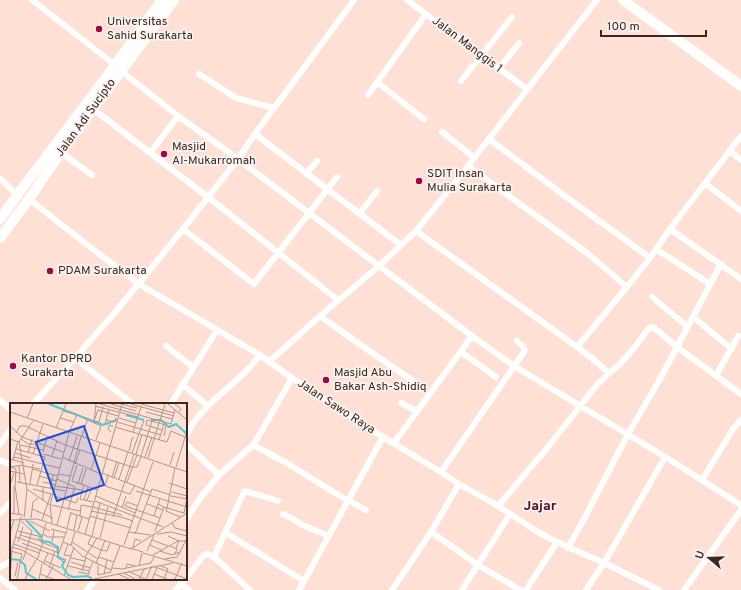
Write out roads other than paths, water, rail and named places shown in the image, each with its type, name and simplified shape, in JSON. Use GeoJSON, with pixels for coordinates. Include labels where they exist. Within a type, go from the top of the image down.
{"type":"FeatureCollection","features":[{"type":"Feature","properties":{"kind":"main road","name":"Jalan Adi Sucipto"},"geometry":{"type":"LineString","coordinates":[[0,238],[93,109],[162,0]]}},
{"type":"Feature","properties":{"kind":"main road","name":"Jalan Adi Sucipto"},"geometry":{"type":"LineString","coordinates":[[0,219],[18,194],[118,68],[174,0]]}},
{"type":"Feature","properties":{"kind":"main road"},"geometry":{"type":"LineString","coordinates":[[623,0],[741,86]]}},
{"type":"Feature","properties":{"kind":"main road"},"geometry":{"type":"LineString","coordinates":[[634,0],[741,79]]}},
{"type":"Feature","properties":{"kind":"street"},"geometry":{"type":"LineString","coordinates":[[32,0],[178,116],[238,159],[378,266],[514,366],[628,434],[741,506]]}},
{"type":"Feature","properties":{"kind":"street"},"geometry":{"type":"LineString","coordinates":[[34,403],[76,358],[139,284],[183,229],[238,159],[354,0]]}},
{"type":"Feature","properties":{"kind":"street","name":"Jalan Manggis 1"},"geometry":{"type":"LineString","coordinates":[[407,0],[528,89]]}},
{"type":"Feature","properties":{"kind":"street"},"geometry":{"type":"LineString","coordinates":[[270,362],[416,231],[475,158],[597,0]]}},
{"type":"Feature","properties":{"kind":"street"},"geometry":{"type":"LineString","coordinates":[[368,96],[426,14]]}},
{"type":"Feature","properties":{"kind":"street"},"geometry":{"type":"LineString","coordinates":[[460,81],[482,56],[512,17]]}},
{"type":"Feature","properties":{"kind":"street"},"geometry":{"type":"LineString","coordinates":[[499,69],[518,43]]}},
{"type":"Feature","properties":{"kind":"street"},"geometry":{"type":"LineString","coordinates":[[199,74],[236,98],[274,108]]}},
{"type":"Feature","properties":{"kind":"street"},"geometry":{"type":"LineString","coordinates":[[377,82],[424,119]]}},
{"type":"Feature","properties":{"kind":"street"},"geometry":{"type":"LineString","coordinates":[[93,109],[279,252],[338,300]]}},
{"type":"Feature","properties":{"kind":"street"},"geometry":{"type":"LineString","coordinates":[[150,153],[178,116]]}},
{"type":"Feature","properties":{"kind":"street"},"geometry":{"type":"LineString","coordinates":[[442,132],[475,158]]}},
{"type":"Feature","properties":{"kind":"street"},"geometry":{"type":"LineString","coordinates":[[255,134],[401,245]]}},
{"type":"Feature","properties":{"kind":"street"},"geometry":{"type":"LineString","coordinates":[[577,347],[650,258],[670,229],[741,136]]}},
{"type":"Feature","properties":{"kind":"street"},"geometry":{"type":"LineString","coordinates":[[489,139],[569,200],[650,258]]}},
{"type":"Feature","properties":{"kind":"street"},"geometry":{"type":"LineString","coordinates":[[730,151],[741,160]]}},
{"type":"Feature","properties":{"kind":"street"},"geometry":{"type":"LineString","coordinates":[[67,157],[92,175]]}},
{"type":"Feature","properties":{"kind":"street"},"geometry":{"type":"LineString","coordinates":[[306,174],[317,161]]}},
{"type":"Feature","properties":{"kind":"street"},"geometry":{"type":"LineString","coordinates":[[468,166],[587,253],[627,287]]}},
{"type":"Feature","properties":{"kind":"street"},"geometry":{"type":"LineString","coordinates":[[183,229],[254,284],[337,177]]}},
{"type":"Feature","properties":{"kind":"street"},"geometry":{"type":"LineString","coordinates":[[0,178],[18,194]]}},
{"type":"Feature","properties":{"kind":"street"},"geometry":{"type":"LineString","coordinates":[[705,183],[741,211]]}},
{"type":"Feature","properties":{"kind":"street"},"geometry":{"type":"LineString","coordinates":[[360,213],[377,191]]}},
{"type":"Feature","properties":{"kind":"street","name":"Jalan Sawo Raya"},"geometry":{"type":"LineString","coordinates":[[29,199],[139,284],[270,362],[292,378],[394,444],[498,506],[538,532],[568,548],[604,563],[659,590]]}},
{"type":"Feature","properties":{"kind":"street"},"geometry":{"type":"LineString","coordinates":[[670,229],[741,279]]}},
{"type":"Feature","properties":{"kind":"street"},"geometry":{"type":"LineString","coordinates":[[416,231],[593,358],[609,373]]}},
{"type":"Feature","properties":{"kind":"street"},"geometry":{"type":"LineString","coordinates":[[656,249],[710,284]]}},
{"type":"Feature","properties":{"kind":"street"},"geometry":{"type":"LineString","coordinates":[[568,548],[628,434],[660,379],[721,264]]}},
{"type":"Feature","properties":{"kind":"street"},"geometry":{"type":"LineString","coordinates":[[652,298],[688,327]]}},
{"type":"Feature","properties":{"kind":"street"},"geometry":{"type":"LineString","coordinates":[[320,316],[354,342],[413,381]]}},
{"type":"Feature","properties":{"kind":"street"},"geometry":{"type":"LineString","coordinates":[[693,317],[732,349]]}},
{"type":"Feature","properties":{"kind":"street"},"geometry":{"type":"LineString","coordinates":[[498,506],[548,447],[596,386],[619,365],[650,327],[653,327],[677,347],[741,394]]}},
{"type":"Feature","properties":{"kind":"street"},"geometry":{"type":"LineString","coordinates":[[172,403],[217,330]]}},
{"type":"Feature","properties":{"kind":"street"},"geometry":{"type":"LineString","coordinates":[[394,444],[472,336]]}},
{"type":"Feature","properties":{"kind":"street"},"geometry":{"type":"LineString","coordinates":[[716,376],[738,336]]}},
{"type":"Feature","properties":{"kind":"street"},"geometry":{"type":"LineString","coordinates":[[441,472],[525,350],[517,341]]}},
{"type":"Feature","properties":{"kind":"street"},"geometry":{"type":"LineString","coordinates":[[166,346],[193,367]]}},
{"type":"Feature","properties":{"kind":"street"},"geometry":{"type":"LineString","coordinates":[[461,352],[496,377]]}},
{"type":"Feature","properties":{"kind":"street"},"geometry":{"type":"LineString","coordinates":[[187,434],[195,421],[208,406],[243,375],[260,356]]}},
{"type":"Feature","properties":{"kind":"street"},"geometry":{"type":"LineString","coordinates":[[76,358],[132,403]]}},
{"type":"Feature","properties":{"kind":"street"},"geometry":{"type":"LineString","coordinates":[[187,518],[201,497],[219,475],[253,445],[292,378]]}},
{"type":"Feature","properties":{"kind":"street"},"geometry":{"type":"LineString","coordinates":[[182,384],[208,406]]}},
{"type":"Feature","properties":{"kind":"street"},"geometry":{"type":"LineString","coordinates":[[0,400],[10,409]]}},
{"type":"Feature","properties":{"kind":"street"},"geometry":{"type":"LineString","coordinates":[[401,403],[417,411]]}},
{"type":"Feature","properties":{"kind":"street"},"geometry":{"type":"LineString","coordinates":[[702,480],[733,429],[741,420]]}},
{"type":"Feature","properties":{"kind":"street"},"geometry":{"type":"LineString","coordinates":[[0,444],[10,430]]}},
{"type":"Feature","properties":{"kind":"street"},"geometry":{"type":"LineString","coordinates":[[299,590],[383,437]]}},
{"type":"Feature","properties":{"kind":"street"},"geometry":{"type":"LineString","coordinates":[[187,445],[219,475]]}},
{"type":"Feature","properties":{"kind":"street"},"geometry":{"type":"LineString","coordinates":[[253,445],[285,462],[366,510]]}},
{"type":"Feature","properties":{"kind":"street"},"geometry":{"type":"LineString","coordinates":[[586,590],[604,563],[665,457]]}},
{"type":"Feature","properties":{"kind":"street"},"geometry":{"type":"LineString","coordinates":[[0,460],[10,465]]}},
{"type":"Feature","properties":{"kind":"street"},"geometry":{"type":"LineString","coordinates":[[392,590],[459,484]]}},
{"type":"Feature","properties":{"kind":"street"},"geometry":{"type":"LineString","coordinates":[[214,558],[245,491],[278,501]]}},
{"type":"Feature","properties":{"kind":"street"},"geometry":{"type":"LineString","coordinates":[[0,513],[10,503]]}},
{"type":"Feature","properties":{"kind":"street"},"geometry":{"type":"LineString","coordinates":[[684,590],[741,510]]}},
{"type":"Feature","properties":{"kind":"street"},"geometry":{"type":"LineString","coordinates":[[283,514],[302,525],[329,536]]}},
{"type":"Feature","properties":{"kind":"street"},"geometry":{"type":"LineString","coordinates":[[462,590],[510,514]]}},
{"type":"Feature","properties":{"kind":"street"},"geometry":{"type":"LineString","coordinates":[[430,532],[478,565],[520,590]]}},
{"type":"Feature","properties":{"kind":"street"},"geometry":{"type":"LineString","coordinates":[[226,533],[304,581]]}},
{"type":"Feature","properties":{"kind":"street"},"geometry":{"type":"LineString","coordinates":[[526,590],[557,542]]}},
{"type":"Feature","properties":{"kind":"street"},"geometry":{"type":"LineString","coordinates":[[187,575],[204,555],[207,554],[214,558],[250,590]]}},
{"type":"Feature","properties":{"kind":"street"},"geometry":{"type":"LineString","coordinates":[[0,567],[10,562]]}},
{"type":"Feature","properties":{"kind":"street"},"geometry":{"type":"LineString","coordinates":[[0,578],[15,590]]}},
{"type":"Feature","properties":{"kind":"street"},"geometry":{"type":"LineString","coordinates":[[87,590],[95,580]]}},
{"type":"Feature","properties":{"kind":"street"},"geometry":{"type":"LineString","coordinates":[[176,590],[183,580],[189,590]]}},
{"type":"Feature","properties":{"kind":"place","name":"Universitas Sahid Surakarta"},"geometry":{"type":"Point","coordinates":[99,29]}},
{"type":"Feature","properties":{"kind":"place","name":"Masjid Al-Mukarromah"},"geometry":{"type":"Point","coordinates":[164,154]}},
{"type":"Feature","properties":{"kind":"place","name":"SDIT Insan Mulia Surakarta"},"geometry":{"type":"Point","coordinates":[419,181]}},
{"type":"Feature","properties":{"kind":"place","name":"PDAM Surakarta"},"geometry":{"type":"Point","coordinates":[50,271]}},
{"type":"Feature","properties":{"kind":"place","name":"Kantor DPRD Surakarta"},"geometry":{"type":"Point","coordinates":[13,366]}},
{"type":"Feature","properties":{"kind":"place","name":"Masjid Abu Bakar Ash-Shidiq"},"geometry":{"type":"Point","coordinates":[326,380]}},
{"type":"Feature","properties":{"kind":"district","name":"Jajar"},"geometry":{"type":"Point","coordinates":[540,506]}}]}
